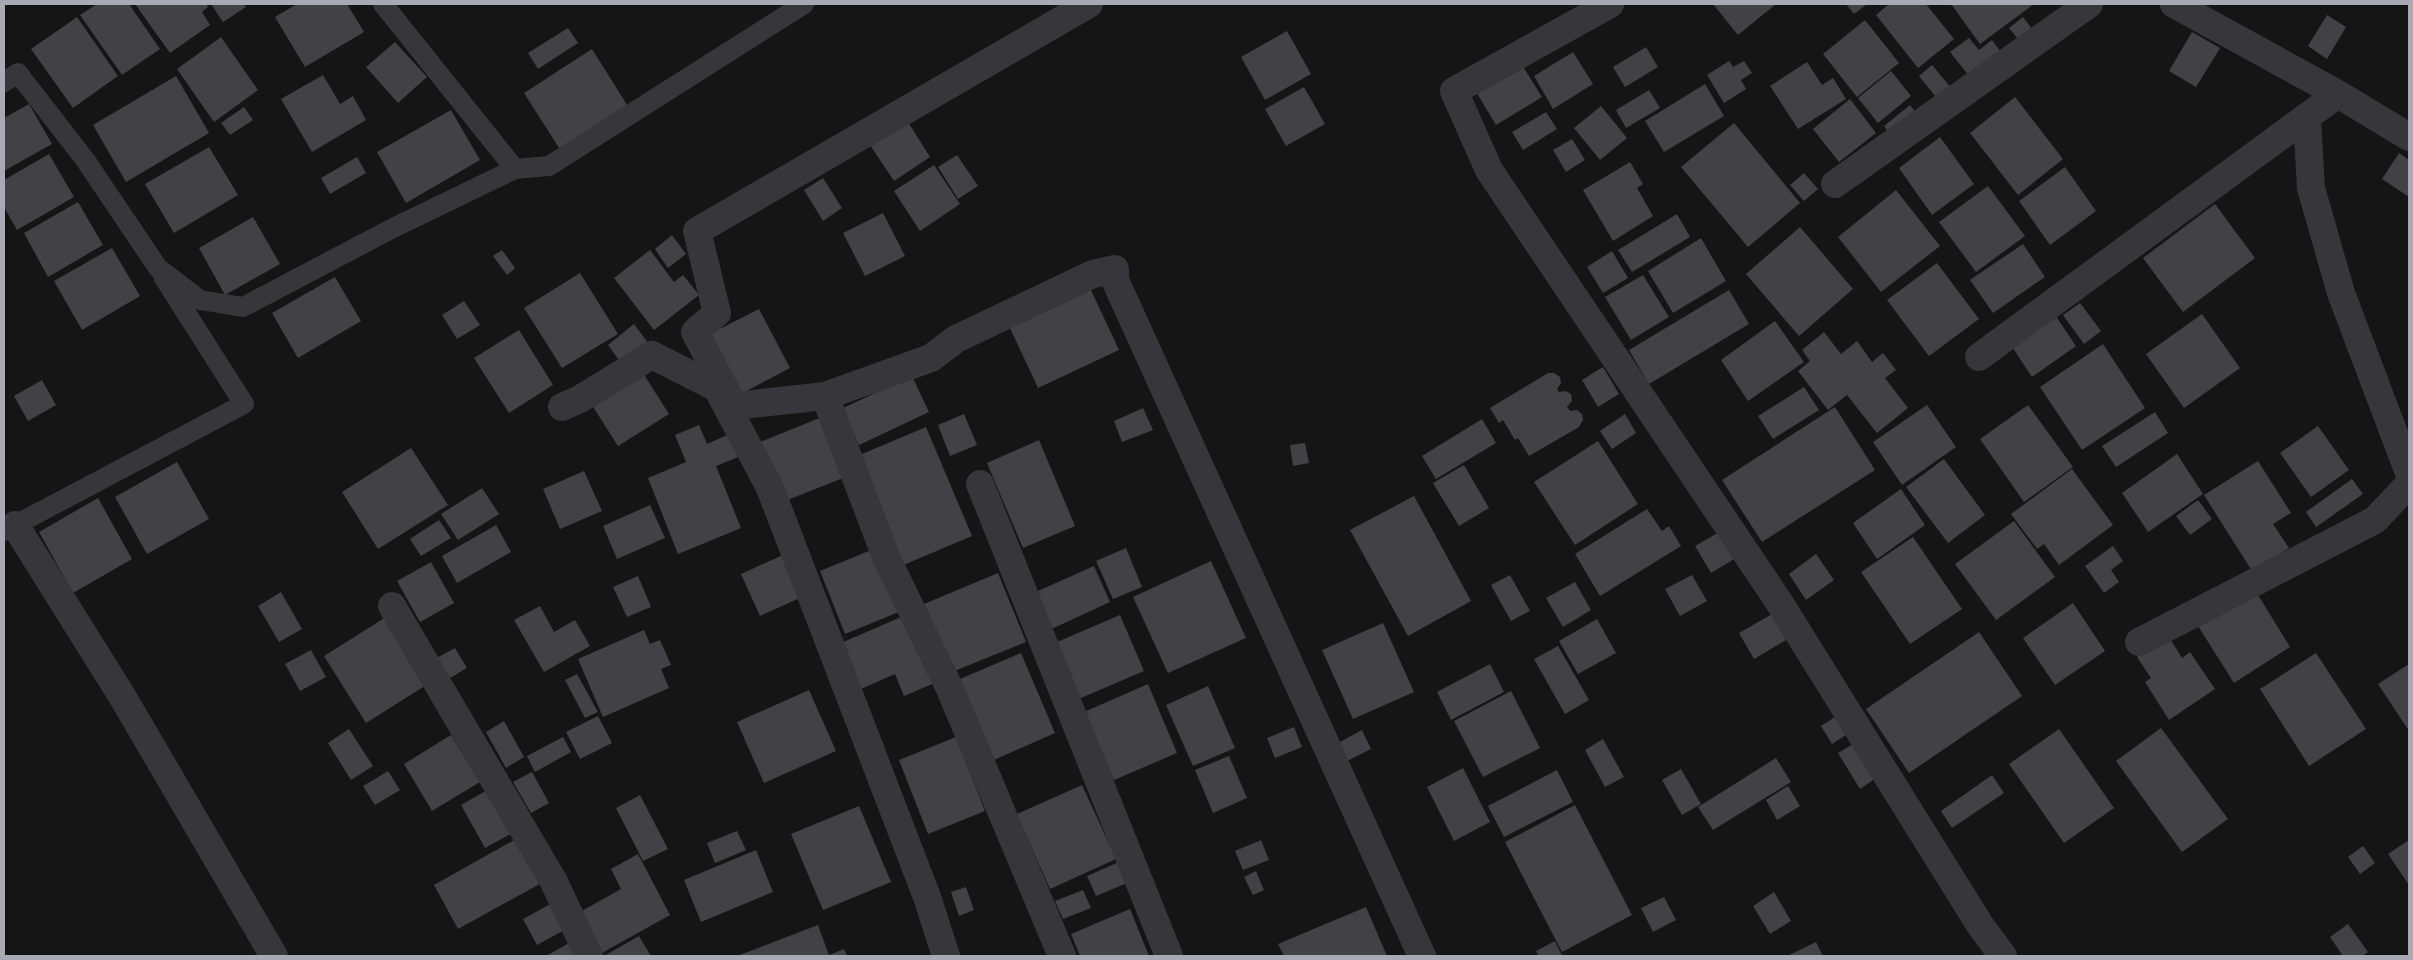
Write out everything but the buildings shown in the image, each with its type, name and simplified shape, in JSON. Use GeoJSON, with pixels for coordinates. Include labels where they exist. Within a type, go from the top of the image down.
{"type":"FeatureCollection","features":[{"type":"Feature","properties":{"kind":"street"},"geometry":{"type":"LineString","coordinates":[[1089,4],[697,231],[717,313],[695,332],[734,406],[825,396],[931,358],[956,339],[1093,274],[1115,269],[1115,280],[1422,956]]}},
{"type":"Feature","properties":{"kind":"street"},"geometry":{"type":"LineString","coordinates":[[1610,4],[1454,91],[1489,170],[1779,602],[1980,925],[2003,956]]}},
{"type":"Feature","properties":{"kind":"street"},"geometry":{"type":"LineString","coordinates":[[1835,184],[2089,4]]}},
{"type":"Feature","properties":{"kind":"street"},"geometry":{"type":"LineString","coordinates":[[2174,4],[2338,94],[2409,137]]}},
{"type":"Feature","properties":{"kind":"street"},"geometry":{"type":"LineString","coordinates":[[1979,358],[2338,94]]}},
{"type":"Feature","properties":{"kind":"street"},"geometry":{"type":"LineString","coordinates":[[2306,118],[2311,188],[2341,293],[2409,473]]}},
{"type":"Feature","properties":{"kind":"street"},"geometry":{"type":"LineString","coordinates":[[562,407],[580,400],[652,355],[716,388],[770,488],[927,897],[946,956]]}},
{"type":"Feature","properties":{"kind":"street"},"geometry":{"type":"LineString","coordinates":[[825,396],[886,557],[950,689],[1062,956]]}},
{"type":"Feature","properties":{"kind":"street"},"geometry":{"type":"LineString","coordinates":[[980,484],[1169,956]]}},
{"type":"Feature","properties":{"kind":"street"},"geometry":{"type":"LineString","coordinates":[[2139,642],[2375,520],[2409,484]]}},
{"type":"Feature","properties":{"kind":"street"},"geometry":{"type":"LineString","coordinates":[[9,528],[122,696],[274,956]]}},
{"type":"Feature","properties":{"kind":"street"},"geometry":{"type":"LineString","coordinates":[[392,606],[554,882],[589,956]]}},
{"type":"Feature","properties":{"kind":"lane"},"geometry":{"type":"LineString","coordinates":[[383,4],[515,169]]}},
{"type":"Feature","properties":{"kind":"lane"},"geometry":{"type":"LineString","coordinates":[[158,268],[200,300],[243,307],[391,229],[515,169],[549,166],[804,4]]}},
{"type":"Feature","properties":{"kind":"lane"},"geometry":{"type":"LineString","coordinates":[[4,82],[18,73],[86,161],[158,268],[244,404],[9,528]]}}]}
